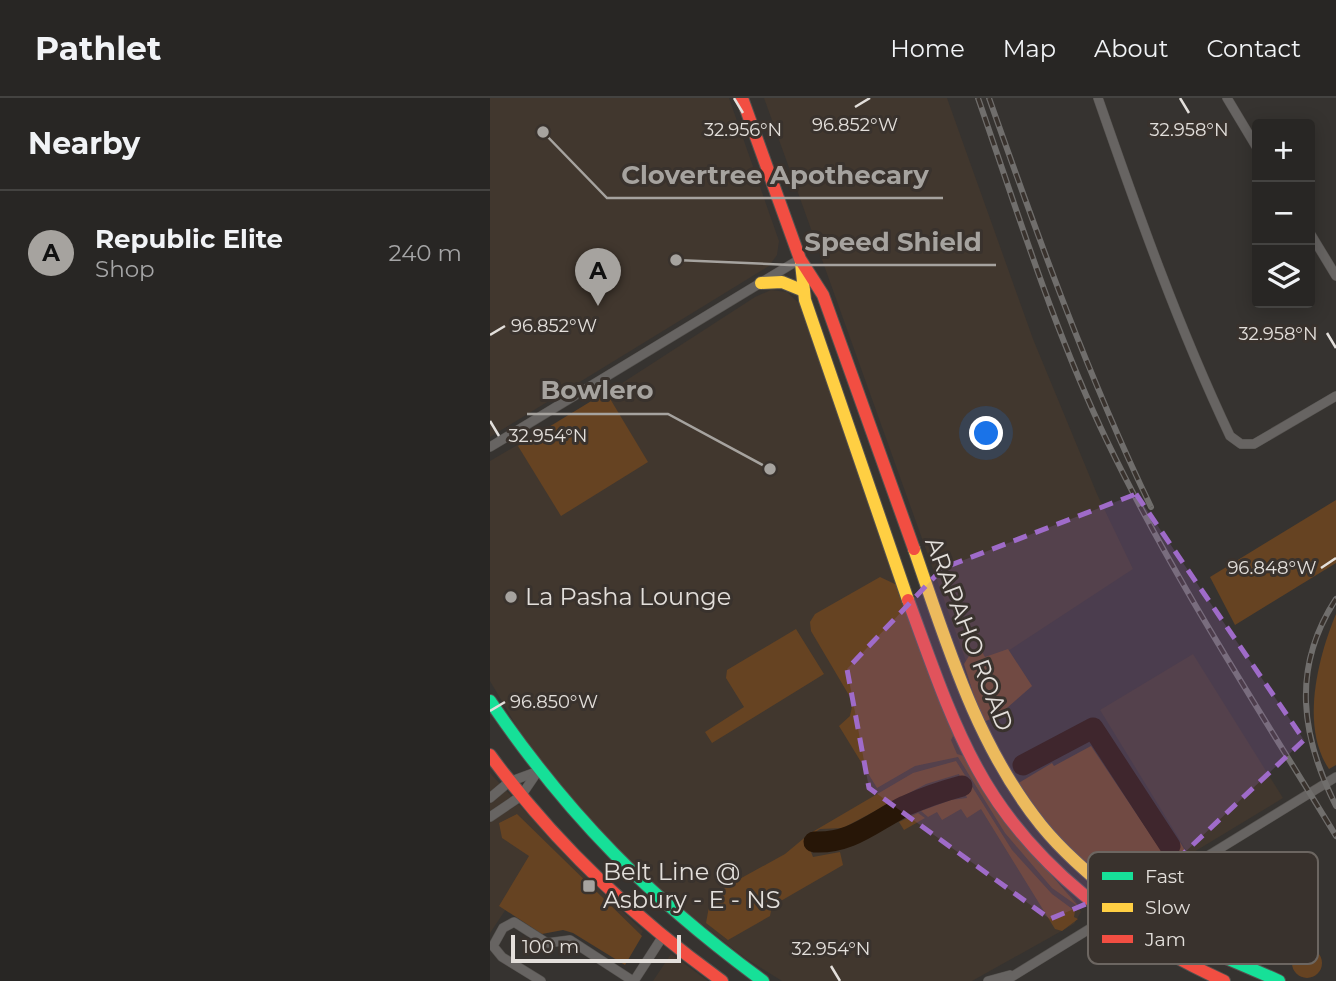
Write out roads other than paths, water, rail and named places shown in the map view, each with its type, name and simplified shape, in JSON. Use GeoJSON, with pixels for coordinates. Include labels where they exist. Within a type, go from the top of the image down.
{"type":"FeatureCollection","features":[{"type":"Feature","properties":{"kind":"main road","name":"ARAPAHO ROAD"},"geometry":{"type":"LineString","coordinates":[[742,98],[800,259],[804,290],[890,555],[974,764],[1000,806],[1033,846],[1088,897]]}},
{"type":"Feature","properties":{"kind":"main road","name":"ARAPAHO ROAD"},"geometry":{"type":"LineString","coordinates":[[800,259],[824,295],[952,662],[980,732],[1005,778],[1052,840],[1088,872]]}},
{"type":"Feature","properties":{"kind":"main road"},"geometry":{"type":"LineString","coordinates":[[761,283],[782,282],[804,290]]}},
{"type":"Feature","properties":{"kind":"main road"},"geometry":{"type":"LineString","coordinates":[[490,701],[538,771],[631,877],[695,932],[763,981]]}},
{"type":"Feature","properties":{"kind":"main road"},"geometry":{"type":"LineString","coordinates":[[490,755],[537,817],[612,892],[663,936],[722,981]]}},
{"type":"Feature","properties":{"kind":"main road","name":"ARAPAHO ROAD"},"geometry":{"type":"LineString","coordinates":[[1190,964],[1224,981]]}},
{"type":"Feature","properties":{"kind":"main road","name":"ARAPAHO ROAD"},"geometry":{"type":"LineString","coordinates":[[1240,964],[1279,981]]}},
{"type":"Feature","properties":{"kind":"street"},"geometry":{"type":"LineString","coordinates":[[1098,98],[1151,251],[1192,355],[1230,436],[1241,444],[1254,444],[1336,396]]}},
{"type":"Feature","properties":{"kind":"street"},"geometry":{"type":"LineString","coordinates":[[1227,98],[1252,140]]}},
{"type":"Feature","properties":{"kind":"street"},"geometry":{"type":"LineString","coordinates":[[1315,241],[1336,276]]}},
{"type":"Feature","properties":{"kind":"street"},"geometry":{"type":"LineString","coordinates":[[490,447],[800,259]]}},
{"type":"Feature","properties":{"kind":"street"},"geometry":{"type":"LineString","coordinates":[[490,798],[509,782],[538,771]]}},
{"type":"Feature","properties":{"kind":"street"},"geometry":{"type":"LineString","coordinates":[[490,817],[520,796],[538,771]]}},
{"type":"Feature","properties":{"kind":"street"},"geometry":{"type":"LineString","coordinates":[[1214,852],[1336,777]]}},
{"type":"Feature","properties":{"kind":"street"},"geometry":{"type":"LineString","coordinates":[[541,981],[502,957],[493,946],[503,928],[514,922],[547,943],[570,940],[633,981],[663,936]]}},
{"type":"Feature","properties":{"kind":"street"},"geometry":{"type":"LineString","coordinates":[[988,981],[1009,978],[1088,929]]}},
{"type":"Feature","properties":{"kind":"waterway"},"geometry":{"type":"LineString","coordinates":[[1023,765],[1093,728],[1170,846]]}},
{"type":"Feature","properties":{"kind":"waterway"},"geometry":{"type":"LineString","coordinates":[[814,842],[851,836],[905,806],[962,786]]}},
{"type":"Feature","properties":{"kind":"railway"},"geometry":{"type":"LineString","coordinates":[[978,98],[1053,314],[1107,441],[1188,592],[1336,836]]}},
{"type":"Feature","properties":{"kind":"railway"},"geometry":{"type":"LineString","coordinates":[[989,98],[1085,356],[1151,507]]}},
{"type":"Feature","properties":{"kind":"railway"},"geometry":{"type":"LineString","coordinates":[[1336,599],[1312,651],[1306,702],[1315,754],[1336,806]]}},
{"type":"Feature","properties":{"kind":"place","name":"Clovertree Apothecary"},"geometry":{"type":"Point","coordinates":[543,132]}},
{"type":"Feature","properties":{"kind":"place","name":"Speed Shield"},"geometry":{"type":"Point","coordinates":[676,260]}},
{"type":"Feature","properties":{"kind":"place","name":"Republic Elite"},"geometry":{"type":"Point","coordinates":[598,306]}},
{"type":"Feature","properties":{"kind":"place","name":"Bowlero"},"geometry":{"type":"Point","coordinates":[770,469]}},
{"type":"Feature","properties":{"kind":"place","name":"La Pasha Lounge"},"geometry":{"type":"Point","coordinates":[511,597]}},
{"type":"Feature","properties":{"kind":"place","name":"Belt Line @ Asbury - E - NS"},"geometry":{"type":"Point","coordinates":[589,886]}}]}
